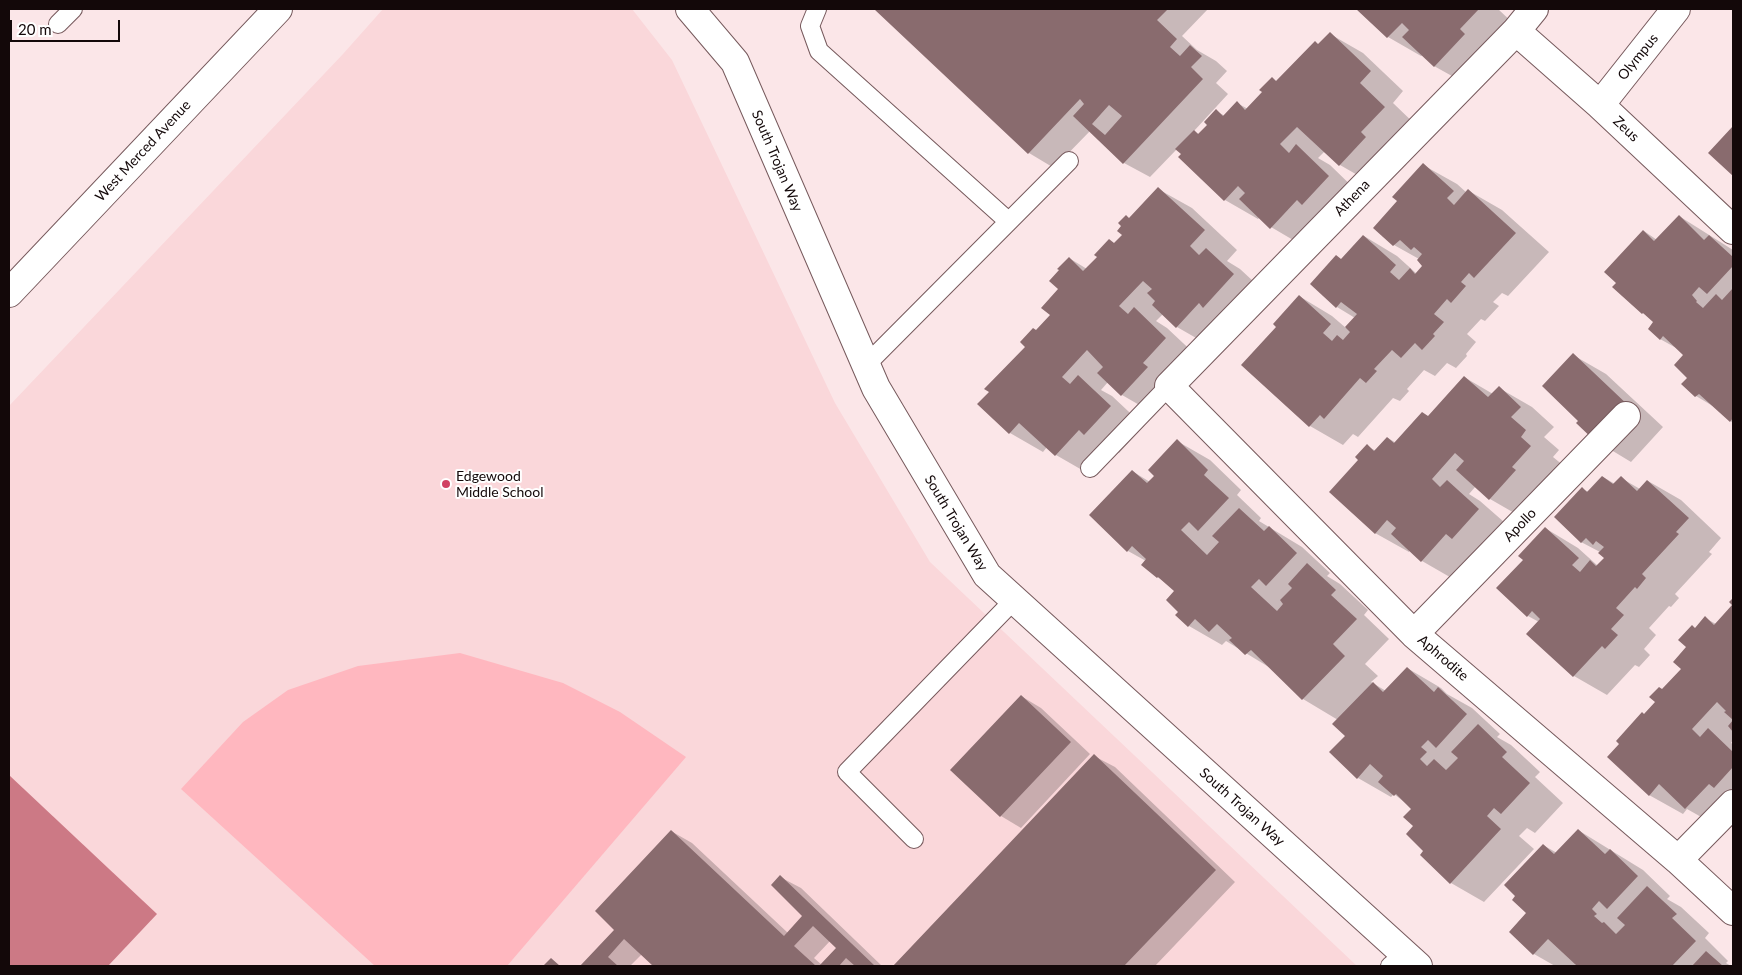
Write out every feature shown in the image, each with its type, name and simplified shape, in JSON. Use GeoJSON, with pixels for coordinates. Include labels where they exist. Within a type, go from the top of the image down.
{"type":"FeatureCollection","features":[{"type":"Feature","properties":{"kind":"street","name":"West Merced Avenue"},"geometry":{"type":"LineString","coordinates":[[9,294],[278,9]]}},
{"type":"Feature","properties":{"kind":"street","name":"South Trojan Way"},"geometry":{"type":"LineString","coordinates":[[690,9],[735,62],[865,366],[876,388],[987,575],[1404,962]]}},
{"type":"Feature","properties":{"kind":"street","name":"Athena"},"geometry":{"type":"LineString","coordinates":[[1169,386],[1516,30],[1534,9]]}},
{"type":"Feature","properties":{"kind":"street","name":"Olympus"},"geometry":{"type":"LineString","coordinates":[[1600,105],[1676,9]]}},
{"type":"Feature","properties":{"kind":"street","name":"Zeus"},"geometry":{"type":"LineString","coordinates":[[1516,30],[1600,105],[1733,230]]}},
{"type":"Feature","properties":{"kind":"street","name":"Aphrodite"},"geometry":{"type":"LineString","coordinates":[[1169,386],[1414,634],[1678,860],[1733,911]]}},
{"type":"Feature","properties":{"kind":"street","name":"Apollo"},"geometry":{"type":"LineString","coordinates":[[1414,634],[1626,416]]}},
{"type":"Feature","properties":{"kind":"street"},"geometry":{"type":"LineString","coordinates":[[1678,860],[1733,804]]}},
{"type":"Feature","properties":{"kind":"lane"},"geometry":{"type":"LineString","coordinates":[[58,24],[73,9]]}},
{"type":"Feature","properties":{"kind":"lane"},"geometry":{"type":"LineString","coordinates":[[817,9],[810,26],[818,51],[1008,221]]}},
{"type":"Feature","properties":{"kind":"lane"},"geometry":{"type":"LineString","coordinates":[[865,366],[1069,161]]}},
{"type":"Feature","properties":{"kind":"lane"},"geometry":{"type":"LineString","coordinates":[[1090,468],[1169,386]]}},
{"type":"Feature","properties":{"kind":"lane"},"geometry":{"type":"LineString","coordinates":[[914,839],[847,772],[1014,600]]}},
{"type":"Feature","properties":{"kind":"shaded area","name":"Edgewood Middle School"},"geometry":{"type":"Polygon","coordinates":[[[383,9],[632,9],[672,60],[835,403],[930,562],[1357,966],[9,966],[9,406],[343,54],[383,9]]]}},
{"type":"Feature","properties":{"kind":"shaded area"},"geometry":{"type":"Polygon","coordinates":[[[460,653],[563,683],[620,712],[686,757],[507,966],[375,966],[181,789],[243,722],[288,690],[358,666],[460,653]]]}},
{"type":"Feature","properties":{"kind":"shaded area"},"geometry":{"type":"Polygon","coordinates":[[[9,775],[157,914],[108,966],[9,966],[9,775]]]}},
{"type":"Feature","properties":{"kind":"building"},"geometry":{"type":"Polygon","coordinates":[[[874,9],[1168,9],[1157,20],[1177,39],[1170,47],[1180,56],[1190,45],[1202,56],[1191,67],[1203,79],[1123,164],[1073,116],[1084,104],[1080,99],[1028,154],[874,9]],[[1109,105],[1092,124],[1105,135],[1122,116],[1109,105]]]}},
{"type":"Feature","properties":{"kind":"building"},"geometry":{"type":"Polygon","coordinates":[[[1356,9],[1479,9],[1460,29],[1465,34],[1434,67],[1402,37],[1409,30],[1402,23],[1387,38],[1356,9]]]}},
{"type":"Feature","properties":{"kind":"building"},"geometry":{"type":"Polygon","coordinates":[[[1330,32],[1371,71],[1360,83],[1385,107],[1361,132],[1366,137],[1339,166],[1297,127],[1280,144],[1289,153],[1296,144],[1329,176],[1302,205],[1297,200],[1270,229],[1239,199],[1245,193],[1238,186],[1224,201],[1178,157],[1181,154],[1175,149],[1194,130],[1198,134],[1207,125],[1204,122],[1216,109],[1223,116],[1237,101],[1245,110],[1262,92],[1259,90],[1272,77],[1276,81],[1315,41],[1318,44],[1330,32]]]}},
{"type":"Feature","properties":{"kind":"building"},"geometry":{"type":"Polygon","coordinates":[[[1733,126],[1733,176],[1708,153],[1733,126]]]}},
{"type":"Feature","properties":{"kind":"building"},"geometry":{"type":"Polygon","coordinates":[[[1423,163],[1454,191],[1447,198],[1454,205],[1468,189],[1516,233],[1474,278],[1469,273],[1461,282],[1466,286],[1451,303],[1447,299],[1434,314],[1444,322],[1433,334],[1435,336],[1422,350],[1415,343],[1401,358],[1392,350],[1374,369],[1377,371],[1366,383],[1360,378],[1324,419],[1320,415],[1309,427],[1241,365],[1276,327],[1273,324],[1299,295],[1331,324],[1323,333],[1332,341],[1337,335],[1343,340],[1350,332],[1345,327],[1357,314],[1341,302],[1336,308],[1310,284],[1336,255],[1341,259],[1363,235],[1396,265],[1390,272],[1399,280],[1410,268],[1415,274],[1422,266],[1417,260],[1422,254],[1414,247],[1411,250],[1400,240],[1393,246],[1373,228],[1397,201],[1392,197],[1423,163]]]}},
{"type":"Feature","properties":{"kind":"building"},"geometry":{"type":"Polygon","coordinates":[[[1158,187],[1205,230],[1190,246],[1199,255],[1206,248],[1234,274],[1203,308],[1199,303],[1176,328],[1152,305],[1155,301],[1147,293],[1152,289],[1143,281],[1119,306],[1128,314],[1134,307],[1166,338],[1143,363],[1148,367],[1121,396],[1097,373],[1103,367],[1087,350],[1062,377],[1070,384],[1078,375],[1111,406],[1084,435],[1079,430],[1055,456],[1019,423],[1009,434],[977,404],[989,392],[984,389],[1025,347],[1020,342],[1033,328],[1036,330],[1050,315],[1041,308],[1058,289],[1049,281],[1059,270],[1057,269],[1069,257],[1083,271],[1097,257],[1094,255],[1109,239],[1114,243],[1122,235],[1117,231],[1121,226],[1118,223],[1126,215],[1129,218],[1158,187]]]}},
{"type":"Feature","properties":{"kind":"building"},"geometry":{"type":"Polygon","coordinates":[[[1679,215],[1704,240],[1709,235],[1733,257],[1733,266],[1707,294],[1699,287],[1692,295],[1703,308],[1716,294],[1722,300],[1733,288],[1733,418],[1730,422],[1699,394],[1695,397],[1681,384],[1687,378],[1674,365],[1683,355],[1663,336],[1660,340],[1648,329],[1653,322],[1612,287],[1616,283],[1604,272],[1643,230],[1654,241],[1679,215]]]}},
{"type":"Feature","properties":{"kind":"building"},"geometry":{"type":"Polygon","coordinates":[[[1573,353],[1630,407],[1597,443],[1576,423],[1578,421],[1542,386],[1573,353]]]}},
{"type":"Feature","properties":{"kind":"building"},"geometry":{"type":"Polygon","coordinates":[[[1464,376],[1488,397],[1499,386],[1521,407],[1511,417],[1526,430],[1521,437],[1531,446],[1512,467],[1516,470],[1489,500],[1456,470],[1464,461],[1455,453],[1432,479],[1440,487],[1447,480],[1479,509],[1452,539],[1446,534],[1421,562],[1391,534],[1396,528],[1387,520],[1375,534],[1329,492],[1358,460],[1355,457],[1367,444],[1374,451],[1387,437],[1394,443],[1422,412],[1428,416],[1464,376]]]}},
{"type":"Feature","properties":{"kind":"building"},"geometry":{"type":"Polygon","coordinates":[[[1177,439],[1208,470],[1204,475],[1229,498],[1198,531],[1189,522],[1181,530],[1207,555],[1219,542],[1212,536],[1239,508],[1264,531],[1269,526],[1297,553],[1266,586],[1259,579],[1251,587],[1277,611],[1283,604],[1280,600],[1292,588],[1288,584],[1307,563],[1336,590],[1331,595],[1357,619],[1333,644],[1345,656],[1302,700],[1251,650],[1245,655],[1229,640],[1232,638],[1217,624],[1209,632],[1195,619],[1188,627],[1175,615],[1178,612],[1166,600],[1174,591],[1141,565],[1146,559],[1132,546],[1127,552],[1089,515],[1132,470],[1147,483],[1154,476],[1148,470],[1177,439]]]}},
{"type":"Feature","properties":{"kind":"building"},"geometry":{"type":"Polygon","coordinates":[[[1602,476],[1613,484],[1621,476],[1637,491],[1647,480],[1689,518],[1676,532],[1679,534],[1642,574],[1646,578],[1616,608],[1624,615],[1611,629],[1618,635],[1605,649],[1602,646],[1573,677],[1526,634],[1540,619],[1532,611],[1527,617],[1496,588],[1523,560],[1518,556],[1545,527],[1579,558],[1572,565],[1580,572],[1590,560],[1596,566],[1604,558],[1598,553],[1604,547],[1596,541],[1593,545],[1586,538],[1581,543],[1554,517],[1582,487],[1587,492],[1602,476]]]}},
{"type":"Feature","properties":{"kind":"building"},"geometry":{"type":"Polygon","coordinates":[[[1733,598],[1733,720],[1717,702],[1692,729],[1700,737],[1708,728],[1733,752],[1733,767],[1714,788],[1709,784],[1685,809],[1659,784],[1649,796],[1607,757],[1619,744],[1616,741],[1642,712],[1644,714],[1655,702],[1649,697],[1659,687],[1662,689],[1681,669],[1673,662],[1686,647],[1678,640],[1692,625],[1695,628],[1705,616],[1714,625],[1732,605],[1729,602],[1733,598]]]}},
{"type":"Feature","properties":{"kind":"building"},"geometry":{"type":"Polygon","coordinates":[[[1407,667],[1434,692],[1438,687],[1467,714],[1436,748],[1428,740],[1421,747],[1427,752],[1420,759],[1427,766],[1434,759],[1446,770],[1458,758],[1451,752],[1478,724],[1507,752],[1502,757],[1530,783],[1501,814],[1494,808],[1487,816],[1501,829],[1450,884],[1420,855],[1423,851],[1406,834],[1413,826],[1403,817],[1411,809],[1396,794],[1394,796],[1378,782],[1383,776],[1370,764],[1357,779],[1329,752],[1345,736],[1332,724],[1373,682],[1383,692],[1407,667]]]}},
{"type":"Feature","properties":{"kind":"building"},"geometry":{"type":"Polygon","coordinates":[[[1021,695],[1071,742],[1000,817],[950,770],[1021,695]]]}},
{"type":"Feature","properties":{"kind":"building"},"geometry":{"type":"Polygon","coordinates":[[[1733,720],[1733,732],[1728,726],[1733,720]]]}},
{"type":"Feature","properties":{"kind":"building"},"geometry":{"type":"Polygon","coordinates":[[[1094,754],[1216,870],[1124,966],[893,966],[1094,754]]]}},
{"type":"Feature","properties":{"kind":"building"},"geometry":{"type":"Polygon","coordinates":[[[1578,829],[1605,854],[1610,849],[1638,876],[1607,909],[1599,901],[1592,909],[1597,914],[1594,916],[1602,923],[1604,922],[1616,934],[1625,925],[1617,918],[1647,886],[1677,914],[1672,918],[1696,941],[1672,966],[1577,966],[1548,939],[1533,955],[1509,932],[1526,913],[1512,900],[1515,896],[1504,885],[1543,844],[1554,854],[1578,829]]]}},
{"type":"Feature","properties":{"kind":"building"},"geometry":{"type":"Polygon","coordinates":[[[671,830],[784,936],[802,916],[771,885],[780,875],[875,966],[855,966],[846,958],[839,966],[819,966],[836,948],[813,926],[794,946],[816,966],[653,966],[624,939],[608,957],[618,966],[580,966],[614,930],[595,911],[671,830]]]}},
{"type":"Feature","properties":{"kind":"building"},"geometry":{"type":"Polygon","coordinates":[[[1706,951],[1723,966],[1692,966],[1706,951]]]}},
{"type":"Feature","properties":{"kind":"building"},"geometry":{"type":"Polygon","coordinates":[[[551,958],[560,966],[543,966],[551,958]]]}},
{"type":"Feature","properties":{"kind":"place","name":"Edgewood Middle School"},"geometry":{"type":"Point","coordinates":[446,484]}}]}
